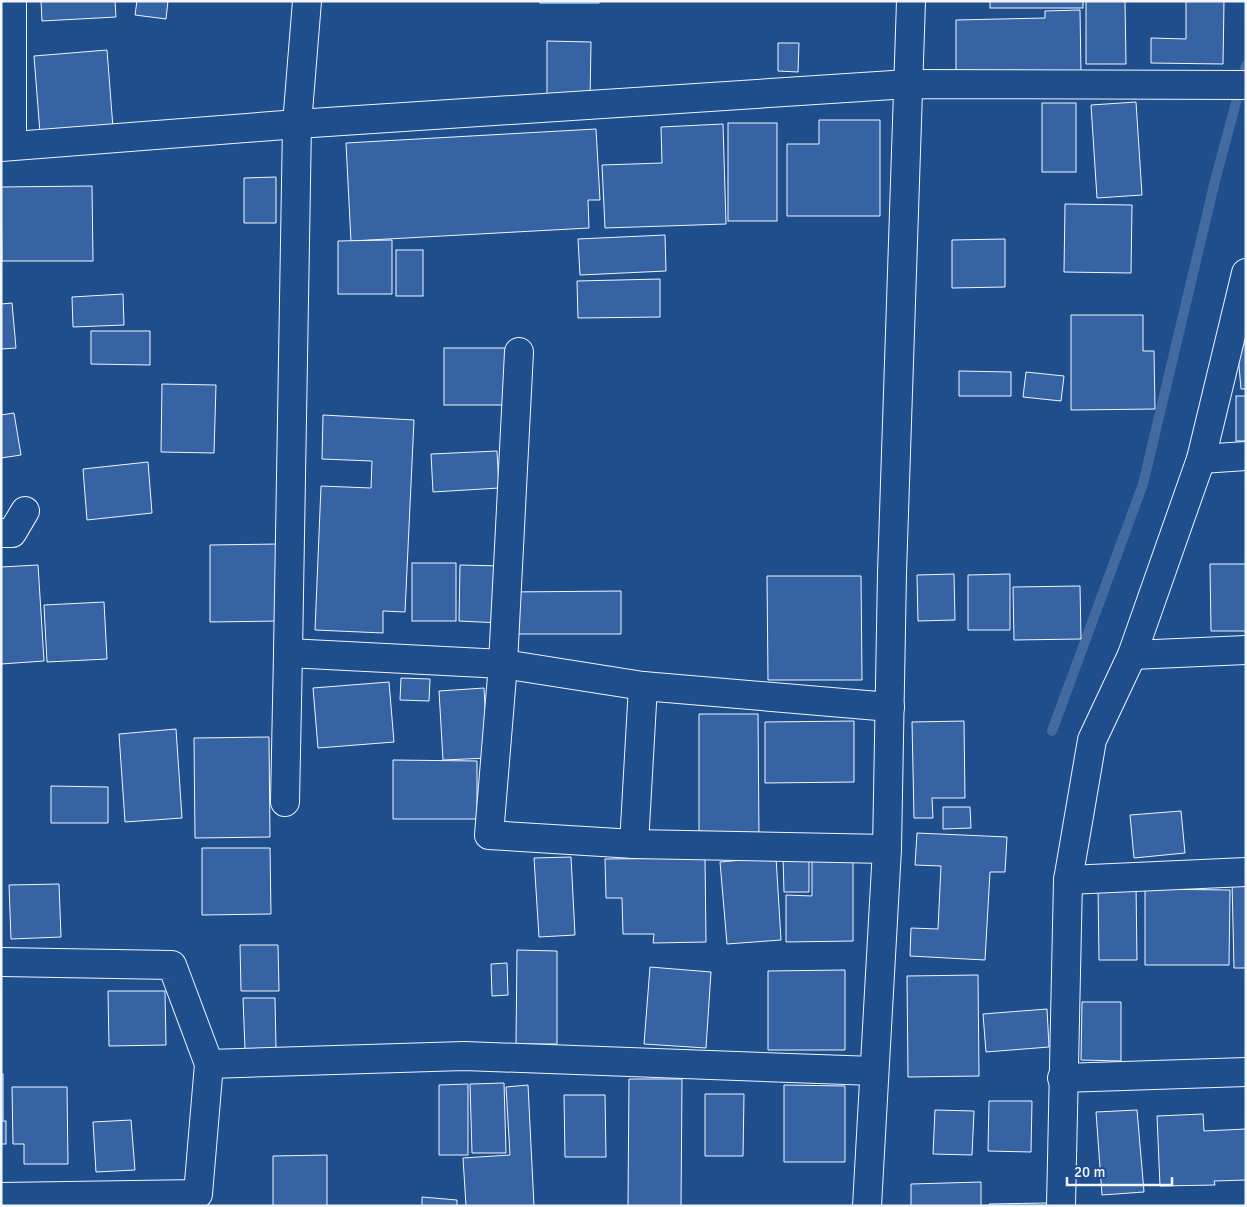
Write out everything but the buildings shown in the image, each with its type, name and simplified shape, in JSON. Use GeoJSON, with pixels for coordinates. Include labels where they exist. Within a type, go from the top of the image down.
{"type":"FeatureCollection","features":[{"type":"Feature","properties":{"kind":"street"},"geometry":{"type":"LineString","coordinates":[[12,1],[7,146],[297,124],[908,84],[1235,85]]}},
{"type":"Feature","properties":{"kind":"street"},"geometry":{"type":"LineString","coordinates":[[285,802],[297,124],[307,1]]}},
{"type":"Feature","properties":{"kind":"street"},"geometry":{"type":"LineString","coordinates":[[867,1206],[887,849],[911,1]]}},
{"type":"Feature","properties":{"kind":"street"},"geometry":{"type":"LineString","coordinates":[[1061,1206],[1062,1078],[1068,880],[1092,740],[1132,655],[1201,459],[1246,273]]}},
{"type":"Feature","properties":{"kind":"street"},"geometry":{"type":"LineString","coordinates":[[519,352],[503,664],[489,835],[634,844],[887,849]]}},
{"type":"Feature","properties":{"kind":"street"},"geometry":{"type":"LineString","coordinates":[[1201,459],[1246,456]]}},
{"type":"Feature","properties":{"kind":"street"},"geometry":{"type":"LineString","coordinates":[[1,533],[12,533],[25,511]]}},
{"type":"Feature","properties":{"kind":"street"},"geometry":{"type":"LineString","coordinates":[[1132,655],[1246,650]]}},
{"type":"Feature","properties":{"kind":"street"},"geometry":{"type":"LineString","coordinates":[[288,652],[503,664],[643,686],[890,707]]}},
{"type":"Feature","properties":{"kind":"street"},"geometry":{"type":"LineString","coordinates":[[634,844],[643,686]]}},
{"type":"Feature","properties":{"kind":"street"},"geometry":{"type":"LineString","coordinates":[[1068,880],[1246,872]]}},
{"type":"Feature","properties":{"kind":"street"},"geometry":{"type":"LineString","coordinates":[[1,962],[172,965],[209,1064],[198,1194],[1,1197]]}},
{"type":"Feature","properties":{"kind":"street"},"geometry":{"type":"LineString","coordinates":[[209,1064],[464,1056],[874,1071]]}},
{"type":"Feature","properties":{"kind":"street"},"geometry":{"type":"LineString","coordinates":[[1062,1078],[1246,1072]]}},
{"type":"Feature","properties":{"kind":"waterway"},"geometry":{"type":"LineString","coordinates":[[1052,731],[1143,484],[1215,181],[1246,65]]}}]}
